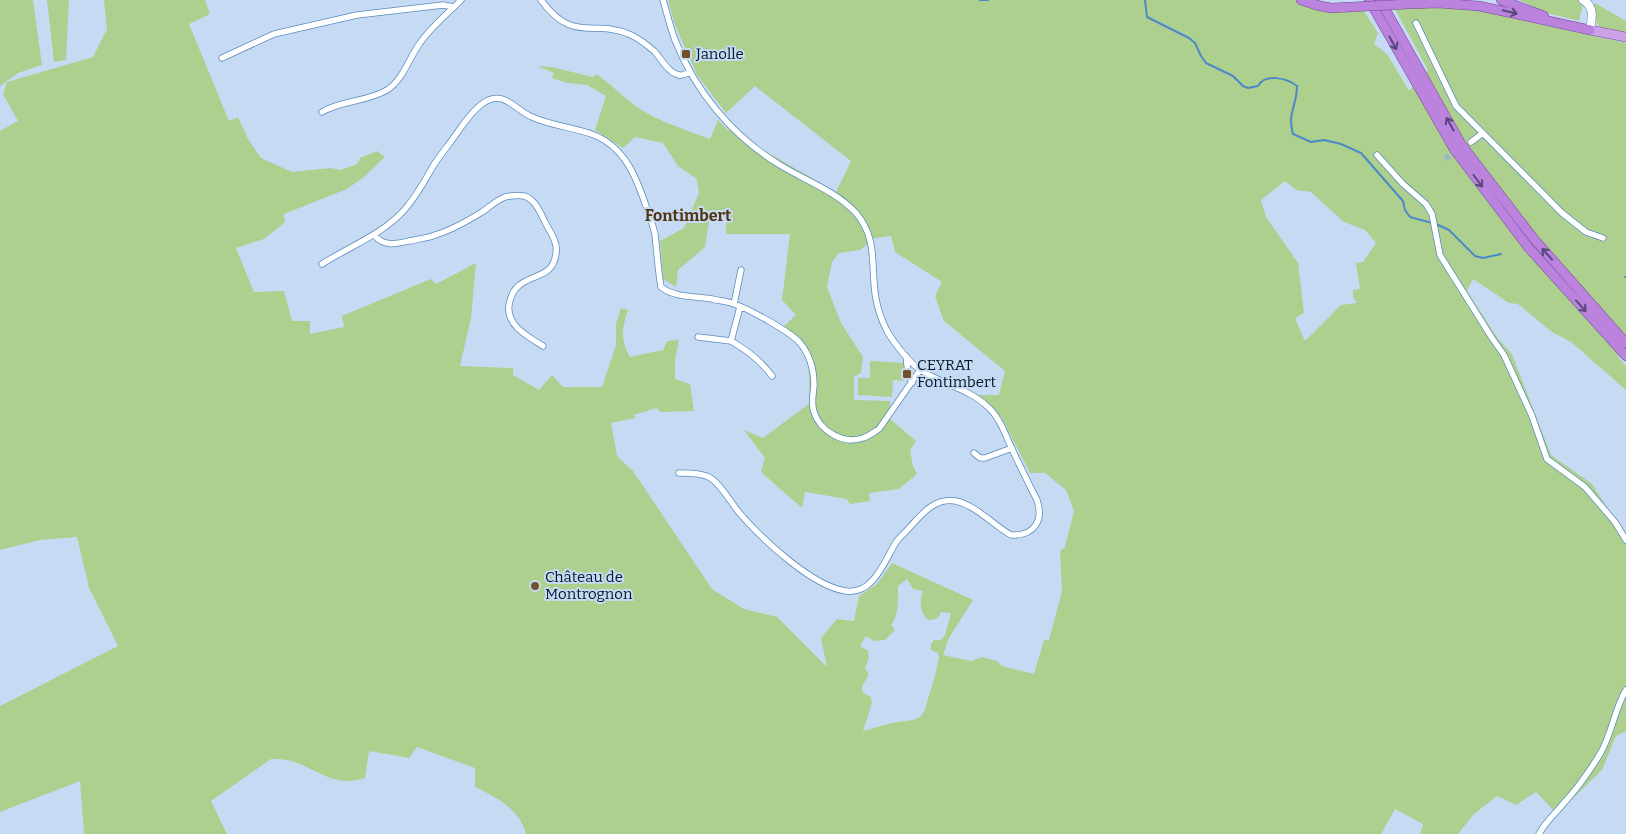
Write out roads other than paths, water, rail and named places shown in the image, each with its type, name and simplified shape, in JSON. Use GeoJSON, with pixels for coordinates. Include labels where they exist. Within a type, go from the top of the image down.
{"type":"FeatureCollection","features":[{"type":"Feature","properties":{"kind":"highway"},"geometry":{"type":"LineString","coordinates":[[1301,0],[1332,8],[1438,3],[1479,6],[1590,30]]}},
{"type":"Feature","properties":{"kind":"highway"},"geometry":{"type":"LineString","coordinates":[[1369,0],[1454,149],[1528,247],[1626,356]]}},
{"type":"Feature","properties":{"kind":"highway"},"geometry":{"type":"LineString","coordinates":[[1380,0],[1461,144],[1534,239],[1626,342]]}},
{"type":"Feature","properties":{"kind":"highway"},"geometry":{"type":"LineString","coordinates":[[1501,0],[1548,18],[1590,30]]}},
{"type":"Feature","properties":{"kind":"main road"},"geometry":{"type":"LineString","coordinates":[[1583,0],[1592,10],[1590,30],[1626,37]]}},
{"type":"Feature","properties":{"kind":"street"},"geometry":{"type":"LineString","coordinates":[[322,112],[330,107],[388,89],[396,82],[420,43],[462,0]]}},
{"type":"Feature","properties":{"kind":"street"},"geometry":{"type":"LineString","coordinates":[[541,0],[560,21],[583,29],[616,31],[630,34],[642,41],[674,73],[684,75],[690,72]]}},
{"type":"Feature","properties":{"kind":"street"},"geometry":{"type":"LineString","coordinates":[[664,0],[674,39],[690,72],[717,111],[742,138],[760,152],[840,199],[856,214],[865,226],[874,261],[876,298],[880,316],[887,332],[920,370],[974,396],[988,407],[999,420],[1040,510],[1039,519],[1036,526],[1029,532],[1011,535],[964,504],[954,501],[938,503],[928,508],[896,542],[877,577],[861,590],[849,592],[838,590],[825,584],[787,560],[742,517],[711,478],[679,473]]}},
{"type":"Feature","properties":{"kind":"street"},"geometry":{"type":"LineString","coordinates":[[222,58],[274,34],[357,15],[443,5],[454,7]]}},
{"type":"Feature","properties":{"kind":"street"},"geometry":{"type":"LineString","coordinates":[[1416,23],[1456,106],[1562,213],[1586,232],[1603,238]]}},
{"type":"Feature","properties":{"kind":"street"},"geometry":{"type":"LineString","coordinates":[[322,264],[374,235],[405,209],[436,162],[471,115],[482,103],[496,99],[504,100],[529,116],[545,123],[594,135],[603,140],[624,158],[638,182],[654,232],[661,287],[674,294],[737,305],[790,334],[800,343],[811,363],[813,374],[812,403],[814,412],[822,427],[838,437],[849,440],[861,439],[879,429],[920,370]]}},
{"type":"Feature","properties":{"kind":"street"},"geometry":{"type":"LineString","coordinates":[[1471,142],[1483,133]]}},
{"type":"Feature","properties":{"kind":"street"},"geometry":{"type":"LineString","coordinates":[[1377,155],[1403,184],[1426,204],[1432,214],[1440,255],[1504,355],[1532,416],[1547,459],[1584,487],[1615,522],[1626,540]]}},
{"type":"Feature","properties":{"kind":"street"},"geometry":{"type":"LineString","coordinates":[[374,235],[386,244],[395,244],[438,235],[471,219],[505,197],[524,196],[535,203],[556,244],[554,263],[544,274],[523,282],[514,290],[508,310],[511,320],[520,331],[543,346]]}},
{"type":"Feature","properties":{"kind":"street"},"geometry":{"type":"LineString","coordinates":[[732,341],[741,270]]}},
{"type":"Feature","properties":{"kind":"street"},"geometry":{"type":"LineString","coordinates":[[698,337],[732,341],[744,348],[772,376]]}},
{"type":"Feature","properties":{"kind":"street"},"geometry":{"type":"LineString","coordinates":[[906,356],[908,373],[912,383]]}},
{"type":"Feature","properties":{"kind":"street"},"geometry":{"type":"LineString","coordinates":[[974,453],[980,458],[985,458],[1012,448]]}},
{"type":"Feature","properties":{"kind":"street"},"geometry":{"type":"LineString","coordinates":[[1538,834],[1575,791],[1599,756],[1608,738],[1620,701],[1626,690]]}},
{"type":"Feature","properties":{"kind":"waterway"},"geometry":{"type":"LineString","coordinates":[[980,0],[988,0]]}},
{"type":"Feature","properties":{"kind":"waterway"},"geometry":{"type":"LineString","coordinates":[[1145,0],[1147,17],[1189,38],[1195,43],[1206,63],[1233,76],[1243,86],[1248,88],[1258,86],[1261,82],[1271,78],[1282,79],[1297,86],[1291,120],[1293,134],[1311,142],[1324,140],[1341,144],[1361,153],[1403,201],[1405,210],[1410,217],[1432,223]]}},
{"type":"Feature","properties":{"kind":"waterway"},"geometry":{"type":"LineString","coordinates":[[1436,224],[1449,230],[1475,256],[1483,258],[1501,254]]}},
{"type":"Feature","properties":{"kind":"tunnel"},"geometry":{"type":"LineString","coordinates":[[1445,159],[1459,150]]}},
{"type":"Feature","properties":{"kind":"place","name":"Janolle"},"geometry":{"type":"Point","coordinates":[686,54]}},
{"type":"Feature","properties":{"kind":"place","name":"CEYRAT Fontimbert"},"geometry":{"type":"Point","coordinates":[907,374]}},
{"type":"Feature","properties":{"kind":"place","name":"Château de Montrognon"},"geometry":{"type":"Point","coordinates":[535,586]}},
{"type":"Feature","properties":{"kind":"district","name":"Fontimbert"},"geometry":{"type":"Point","coordinates":[688,215]}}]}
